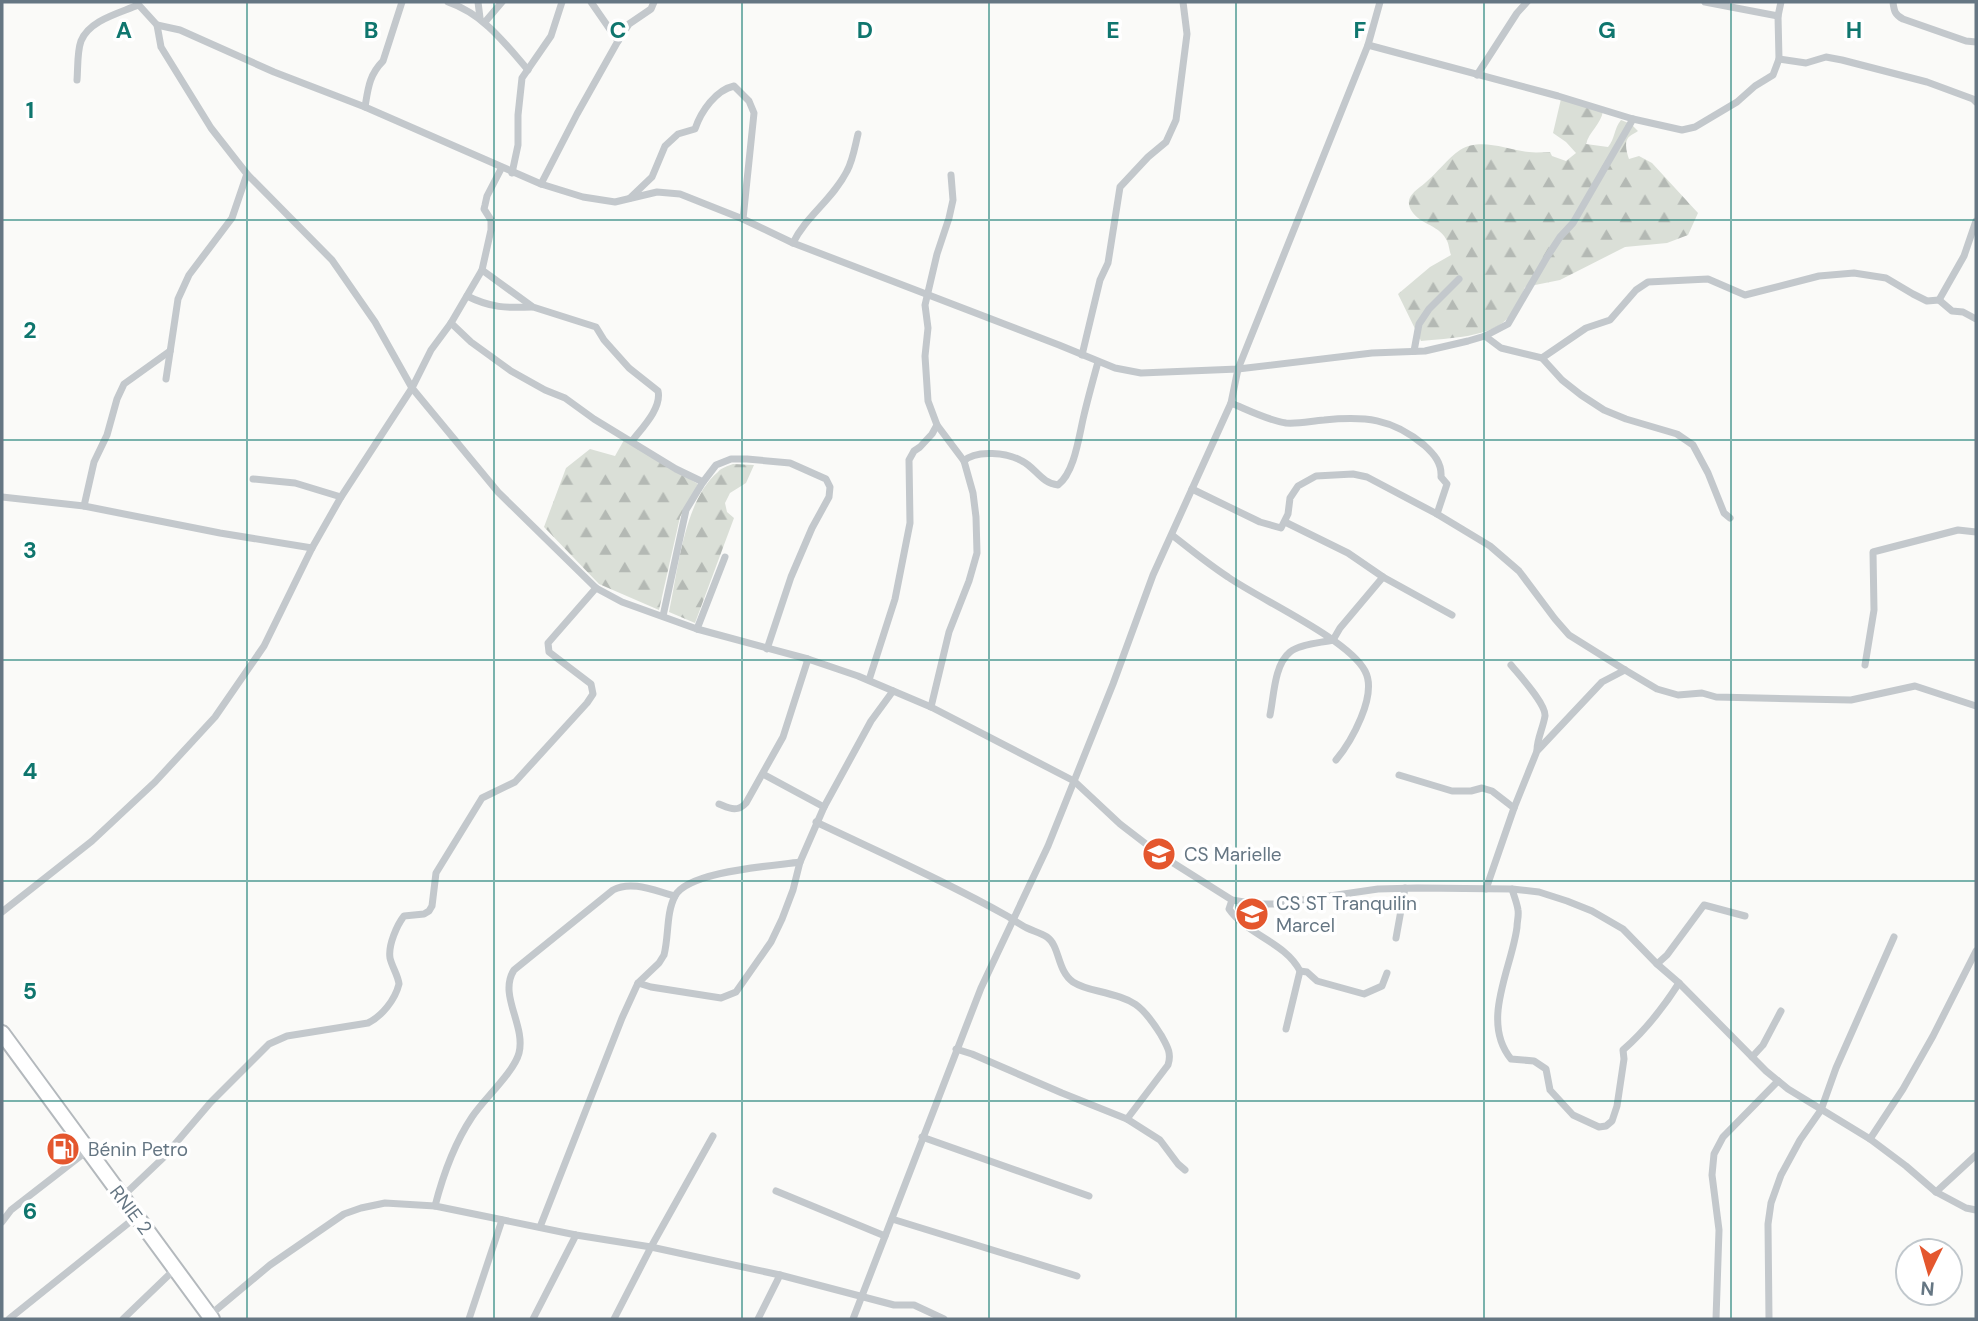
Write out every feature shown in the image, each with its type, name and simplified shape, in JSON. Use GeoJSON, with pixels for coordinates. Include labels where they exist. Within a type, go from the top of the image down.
{"type":"FeatureCollection","features":[{"type":"Feature","properties":{"kind":"highway","name":"RNIE 2"},"geometry":{"type":"LineString","coordinates":[[2,1033],[211,1318]]}},
{"type":"Feature","properties":{"kind":"street"},"geometry":{"type":"LineString","coordinates":[[365,107],[369,79],[383,61],[402,2]]}},
{"type":"Feature","properties":{"kind":"street"},"geometry":{"type":"LineString","coordinates":[[478,2],[482,20]]}},
{"type":"Feature","properties":{"kind":"street"},"geometry":{"type":"LineString","coordinates":[[482,20],[502,2]]}},
{"type":"Feature","properties":{"kind":"street"},"geometry":{"type":"LineString","coordinates":[[512,173],[518,145],[522,78],[551,36],[562,2]]}},
{"type":"Feature","properties":{"kind":"street"},"geometry":{"type":"LineString","coordinates":[[591,2],[618,41]]}},
{"type":"Feature","properties":{"kind":"street"},"geometry":{"type":"LineString","coordinates":[[541,184],[618,41],[629,24],[651,9],[653,2]]}},
{"type":"Feature","properties":{"kind":"street"},"geometry":{"type":"LineString","coordinates":[[1082,355],[1100,280],[1108,263],[1120,187],[1166,142],[1176,120],[1186,34],[1183,2]]}},
{"type":"Feature","properties":{"kind":"street"},"geometry":{"type":"LineString","coordinates":[[853,1319],[981,988],[1048,846],[1153,575],[1231,403],[1238,369],[1368,45],[1380,2]]}},
{"type":"Feature","properties":{"kind":"street"},"geometry":{"type":"LineString","coordinates":[[1478,75],[1517,13],[1527,2]]}},
{"type":"Feature","properties":{"kind":"street"},"geometry":{"type":"LineString","coordinates":[[1705,2],[1778,16]]}},
{"type":"Feature","properties":{"kind":"street"},"geometry":{"type":"LineString","coordinates":[[1368,45],[1682,130],[1695,127],[1737,102],[1773,75],[1779,59],[1778,16],[1781,2]]}},
{"type":"Feature","properties":{"kind":"street"},"geometry":{"type":"LineString","coordinates":[[1893,2],[1897,15],[1903,19],[1976,42]]}},
{"type":"Feature","properties":{"kind":"street"},"geometry":{"type":"LineString","coordinates":[[77,80],[81,42],[85,33],[137,3],[157,25],[161,47],[211,128],[247,174],[332,260],[375,322],[412,388],[498,492],[596,588],[622,602],[663,617],[808,659],[869,680],[931,707],[1074,781],[1120,824],[1159,854],[1232,900],[1275,904],[1357,891],[1405,888],[1512,889],[1539,892],[1592,911],[1623,929],[1777,1081],[1870,1139],[1936,1192],[1966,1208],[1976,1210]]}},
{"type":"Feature","properties":{"kind":"street"},"geometry":{"type":"LineString","coordinates":[[453,3],[482,20],[528,70]]}},
{"type":"Feature","properties":{"kind":"street"},"geometry":{"type":"LineString","coordinates":[[157,25],[180,30],[541,184],[583,197],[615,202],[657,192],[680,194],[743,219],[793,243],[1098,362],[1142,373],[1238,369],[1337,356],[1425,351],[1485,336],[1508,324],[1547,257],[1573,223],[1633,118]]}},
{"type":"Feature","properties":{"kind":"street"},"geometry":{"type":"LineString","coordinates":[[1779,59],[1806,63],[1826,57],[1842,60],[1927,82],[1976,102]]}},
{"type":"Feature","properties":{"kind":"street"},"geometry":{"type":"LineString","coordinates":[[629,199],[652,177],[665,146],[678,134],[695,128],[699,116],[712,101],[726,88],[734,86],[749,101],[754,113],[743,219]]}},
{"type":"Feature","properties":{"kind":"street"},"geometry":{"type":"LineString","coordinates":[[793,243],[806,221],[818,210],[843,177],[852,158],[858,134]]}},
{"type":"Feature","properties":{"kind":"street"},"geometry":{"type":"LineString","coordinates":[[2,912],[92,841],[155,782],[215,717],[264,646],[312,548],[341,497],[412,388],[431,350],[451,323],[482,270],[491,230],[491,220],[484,209],[487,196],[501,169]]}},
{"type":"Feature","properties":{"kind":"street"},"geometry":{"type":"LineString","coordinates":[[166,379],[178,299],[189,275],[232,218],[247,174]]}},
{"type":"Feature","properties":{"kind":"street"},"geometry":{"type":"LineString","coordinates":[[931,707],[949,632],[977,553],[973,493],[964,461],[937,425],[928,401],[925,356],[928,328],[925,305],[953,200],[951,175]]}},
{"type":"Feature","properties":{"kind":"street"},"geometry":{"type":"LineString","coordinates":[[1939,300],[1964,256],[1976,221]]}},
{"type":"Feature","properties":{"kind":"street"},"geometry":{"type":"LineString","coordinates":[[482,270],[533,307],[596,327],[629,368],[658,391],[658,402],[632,441]]}},
{"type":"Feature","properties":{"kind":"street"},"geometry":{"type":"LineString","coordinates":[[1542,358],[1586,328],[1610,320],[1636,290],[1648,282],[1708,279],[1745,295],[1819,276],[1854,273],[1886,278],[1927,301],[1939,300],[1952,311],[1963,312],[1976,319]]}},
{"type":"Feature","properties":{"kind":"street"},"geometry":{"type":"LineString","coordinates":[[1414,351],[1419,324],[1429,309],[1459,279]]}},
{"type":"Feature","properties":{"kind":"street"},"geometry":{"type":"LineString","coordinates":[[467,296],[485,305],[533,307]]}},
{"type":"Feature","properties":{"kind":"street"},"geometry":{"type":"LineString","coordinates":[[451,323],[471,342],[511,371],[565,398],[594,419],[703,482]]}},
{"type":"Feature","properties":{"kind":"street"},"geometry":{"type":"LineString","coordinates":[[1485,336],[1502,348],[1542,358],[1562,380],[1604,410],[1677,434],[1693,445],[1724,513],[1730,518]]}},
{"type":"Feature","properties":{"kind":"street"},"geometry":{"type":"LineString","coordinates":[[84,506],[94,462],[107,435],[124,384],[170,351]]}},
{"type":"Feature","properties":{"kind":"street"},"geometry":{"type":"LineString","coordinates":[[964,461],[975,455],[1001,455],[1021,460],[1045,482],[1058,485],[1064,481],[1077,452],[1083,417],[1098,362]]}},
{"type":"Feature","properties":{"kind":"street"},"geometry":{"type":"LineString","coordinates":[[1231,403],[1284,422],[1357,419],[1381,420],[1391,424],[1433,453],[1441,468],[1441,477],[1447,484],[1437,514]]}},
{"type":"Feature","properties":{"kind":"street"},"geometry":{"type":"LineString","coordinates":[[869,680],[895,599],[910,523],[909,460],[937,425]]}},
{"type":"Feature","properties":{"kind":"street"},"geometry":{"type":"LineString","coordinates":[[663,617],[686,510],[716,465],[731,459],[790,463],[826,478],[830,487],[829,497],[791,577],[767,649]]}},
{"type":"Feature","properties":{"kind":"street"},"geometry":{"type":"LineString","coordinates":[[1192,489],[1260,522],[1281,528],[1285,522],[1290,498],[1298,486],[1316,476],[1353,474],[1367,477],[1437,514],[1490,547],[1519,571],[1569,635],[1657,689],[1678,695],[1702,693],[1716,697],[1851,700],[1915,686],[1976,706]]}},
{"type":"Feature","properties":{"kind":"street"},"geometry":{"type":"LineString","coordinates":[[253,479],[295,483],[341,497]]}},
{"type":"Feature","properties":{"kind":"street"},"geometry":{"type":"LineString","coordinates":[[2,497],[84,506],[312,548]]}},
{"type":"Feature","properties":{"kind":"street"},"geometry":{"type":"LineString","coordinates":[[1285,522],[1348,553],[1382,576],[1452,615]]}},
{"type":"Feature","properties":{"kind":"street"},"geometry":{"type":"LineString","coordinates":[[1865,665],[1874,610],[1873,552],[1958,530],[1976,532]]}},
{"type":"Feature","properties":{"kind":"street"},"geometry":{"type":"LineString","coordinates":[[1172,535],[1227,577],[1333,640],[1354,657],[1366,673],[1368,693],[1362,717],[1336,760]]}},
{"type":"Feature","properties":{"kind":"street"},"geometry":{"type":"LineString","coordinates":[[697,629],[725,557]]}},
{"type":"Feature","properties":{"kind":"street"},"geometry":{"type":"LineString","coordinates":[[1270,715],[1279,669],[1290,652],[1333,640],[1382,576]]}},
{"type":"Feature","properties":{"kind":"street"},"geometry":{"type":"LineString","coordinates":[[121,1198],[163,1158],[211,1102],[269,1044],[287,1036],[368,1023],[377,1019],[393,999],[399,984],[390,956],[400,921],[404,916],[429,911],[436,873],[482,798],[515,782],[593,694],[591,684],[549,652],[547,647],[596,588]]}},
{"type":"Feature","properties":{"kind":"street"},"geometry":{"type":"LineString","coordinates":[[719,804],[735,810],[742,808],[763,775],[783,737],[808,659]]}},
{"type":"Feature","properties":{"kind":"street"},"geometry":{"type":"LineString","coordinates":[[1511,665],[1542,702],[1545,713],[1537,751]]}},
{"type":"Feature","properties":{"kind":"street"},"geometry":{"type":"LineString","coordinates":[[1486,890],[1537,751],[1602,682],[1625,670]]}},
{"type":"Feature","properties":{"kind":"street"},"geometry":{"type":"LineString","coordinates":[[638,983],[721,998],[736,992],[771,942],[793,890],[800,862],[816,822],[871,722],[893,691]]}},
{"type":"Feature","properties":{"kind":"street"},"geometry":{"type":"LineString","coordinates":[[763,775],[824,807]]}},
{"type":"Feature","properties":{"kind":"street"},"geometry":{"type":"LineString","coordinates":[[1399,775],[1452,791],[1482,788],[1492,791],[1514,808]]}},
{"type":"Feature","properties":{"kind":"street"},"geometry":{"type":"LineString","coordinates":[[816,822],[949,884],[1048,937],[1066,976],[1076,984],[1139,1005],[1170,1052],[1168,1065],[1127,1119]]}},
{"type":"Feature","properties":{"kind":"street"},"geometry":{"type":"LineString","coordinates":[[540,1227],[622,1018],[638,983],[664,955],[675,896],[687,884],[714,874],[800,862]]}},
{"type":"Feature","properties":{"kind":"street"},"geometry":{"type":"LineString","coordinates":[[435,1206],[442,1178],[466,1126],[518,1057],[521,1038],[508,983],[514,970],[612,890],[633,886],[675,896]]}},
{"type":"Feature","properties":{"kind":"street"},"geometry":{"type":"LineString","coordinates":[[1396,938],[1405,888]]}},
{"type":"Feature","properties":{"kind":"street"},"geometry":{"type":"LineString","coordinates":[[1512,889],[1519,912],[1515,941],[1500,998],[1499,1037],[1511,1059],[1534,1061],[1546,1069],[1550,1090],[1580,1120],[1598,1126],[1606,1126],[1612,1121],[1622,1082],[1623,1049],[1663,1010],[1679,982]]}},
{"type":"Feature","properties":{"kind":"street"},"geometry":{"type":"LineString","coordinates":[[1232,900],[1229,909],[1237,920],[1296,962],[1300,971],[1286,1029]]}},
{"type":"Feature","properties":{"kind":"street"},"geometry":{"type":"LineString","coordinates":[[1657,964],[1704,905],[1745,916]]}},
{"type":"Feature","properties":{"kind":"street"},"geometry":{"type":"LineString","coordinates":[[1769,1319],[1770,1203],[1781,1175],[1821,1110],[1836,1068],[1894,937]]}},
{"type":"Feature","properties":{"kind":"street"},"geometry":{"type":"LineString","coordinates":[[1870,1139],[1933,1036],[1976,951]]}},
{"type":"Feature","properties":{"kind":"street"},"geometry":{"type":"LineString","coordinates":[[1300,971],[1307,972],[1317,981],[1364,994],[1382,986],[1387,973]]}},
{"type":"Feature","properties":{"kind":"street"},"geometry":{"type":"LineString","coordinates":[[1752,1056],[1763,1045],[1780,1011]]}},
{"type":"Feature","properties":{"kind":"street"},"geometry":{"type":"LineString","coordinates":[[956,1049],[1127,1119],[1160,1140],[1185,1170]]}},
{"type":"Feature","properties":{"kind":"street"},"geometry":{"type":"LineString","coordinates":[[1716,1319],[1719,1230],[1712,1175],[1714,1154],[1723,1137],[1777,1081]]}},
{"type":"Feature","properties":{"kind":"street"},"geometry":{"type":"LineString","coordinates":[[614,1319],[713,1136]]}},
{"type":"Feature","properties":{"kind":"street"},"geometry":{"type":"LineString","coordinates":[[922,1137],[1089,1196]]}},
{"type":"Feature","properties":{"kind":"street"},"geometry":{"type":"LineString","coordinates":[[2,1222],[10,1210],[87,1151]]}},
{"type":"Feature","properties":{"kind":"street"},"geometry":{"type":"LineString","coordinates":[[1936,1192],[1976,1155]]}},
{"type":"Feature","properties":{"kind":"street"},"geometry":{"type":"LineString","coordinates":[[776,1191],[885,1236]]}},
{"type":"Feature","properties":{"kind":"street"},"geometry":{"type":"LineString","coordinates":[[211,1318],[270,1265],[344,1214],[385,1203],[435,1206],[576,1235],[651,1247],[780,1275],[897,1305],[914,1305],[944,1319]]}},
{"type":"Feature","properties":{"kind":"street"},"geometry":{"type":"LineString","coordinates":[[2,1207],[10,1210]]}},
{"type":"Feature","properties":{"kind":"street"},"geometry":{"type":"LineString","coordinates":[[9,1319],[136,1217]]}},
{"type":"Feature","properties":{"kind":"street"},"geometry":{"type":"LineString","coordinates":[[892,1219],[1076,1276]]}},
{"type":"Feature","properties":{"kind":"street"},"geometry":{"type":"LineString","coordinates":[[469,1319],[502,1220]]}},
{"type":"Feature","properties":{"kind":"street"},"geometry":{"type":"LineString","coordinates":[[533,1319],[576,1235]]}},
{"type":"Feature","properties":{"kind":"street"},"geometry":{"type":"LineString","coordinates":[[123,1319],[175,1269]]}},
{"type":"Feature","properties":{"kind":"street"},"geometry":{"type":"LineString","coordinates":[[758,1319],[780,1275]]}},
{"type":"Feature","properties":{"kind":"green space"},"geometry":{"type":"Polygon","coordinates":[[[1561,99],[1603,111],[1586,144],[1608,147],[1621,120],[1638,131],[1627,141],[1629,159],[1639,156],[1652,163],[1698,213],[1688,235],[1667,243],[1625,247],[1560,280],[1525,287],[1512,313],[1492,329],[1469,336],[1421,341],[1398,294],[1430,267],[1451,255],[1448,242],[1442,234],[1413,213],[1409,204],[1410,197],[1455,154],[1468,146],[1485,144],[1529,152],[1550,152],[1552,156],[1566,161],[1576,153],[1553,133],[1561,99]]]}},
{"type":"Feature","properties":{"kind":"green space"},"geometry":{"type":"Polygon","coordinates":[[[624,440],[698,484],[680,517],[659,610],[599,584],[544,527],[566,468],[590,449],[615,456],[624,440]]]}},
{"type":"Feature","properties":{"kind":"green space"},"geometry":{"type":"Polygon","coordinates":[[[733,464],[754,465],[746,483],[730,493],[725,503],[727,512],[734,518],[695,623],[669,612],[679,557],[697,500],[721,469],[733,464]]]}},
{"type":"Feature","properties":{"kind":"place","name":"CS Marielle"},"geometry":{"type":"Point","coordinates":[1159,854]}},
{"type":"Feature","properties":{"kind":"place","name":"CS ST Tranquilin Marcel"},"geometry":{"type":"Point","coordinates":[1252,914]}},
{"type":"Feature","properties":{"kind":"place","name":"Bénin Petro"},"geometry":{"type":"Point","coordinates":[63,1149]}}]}
